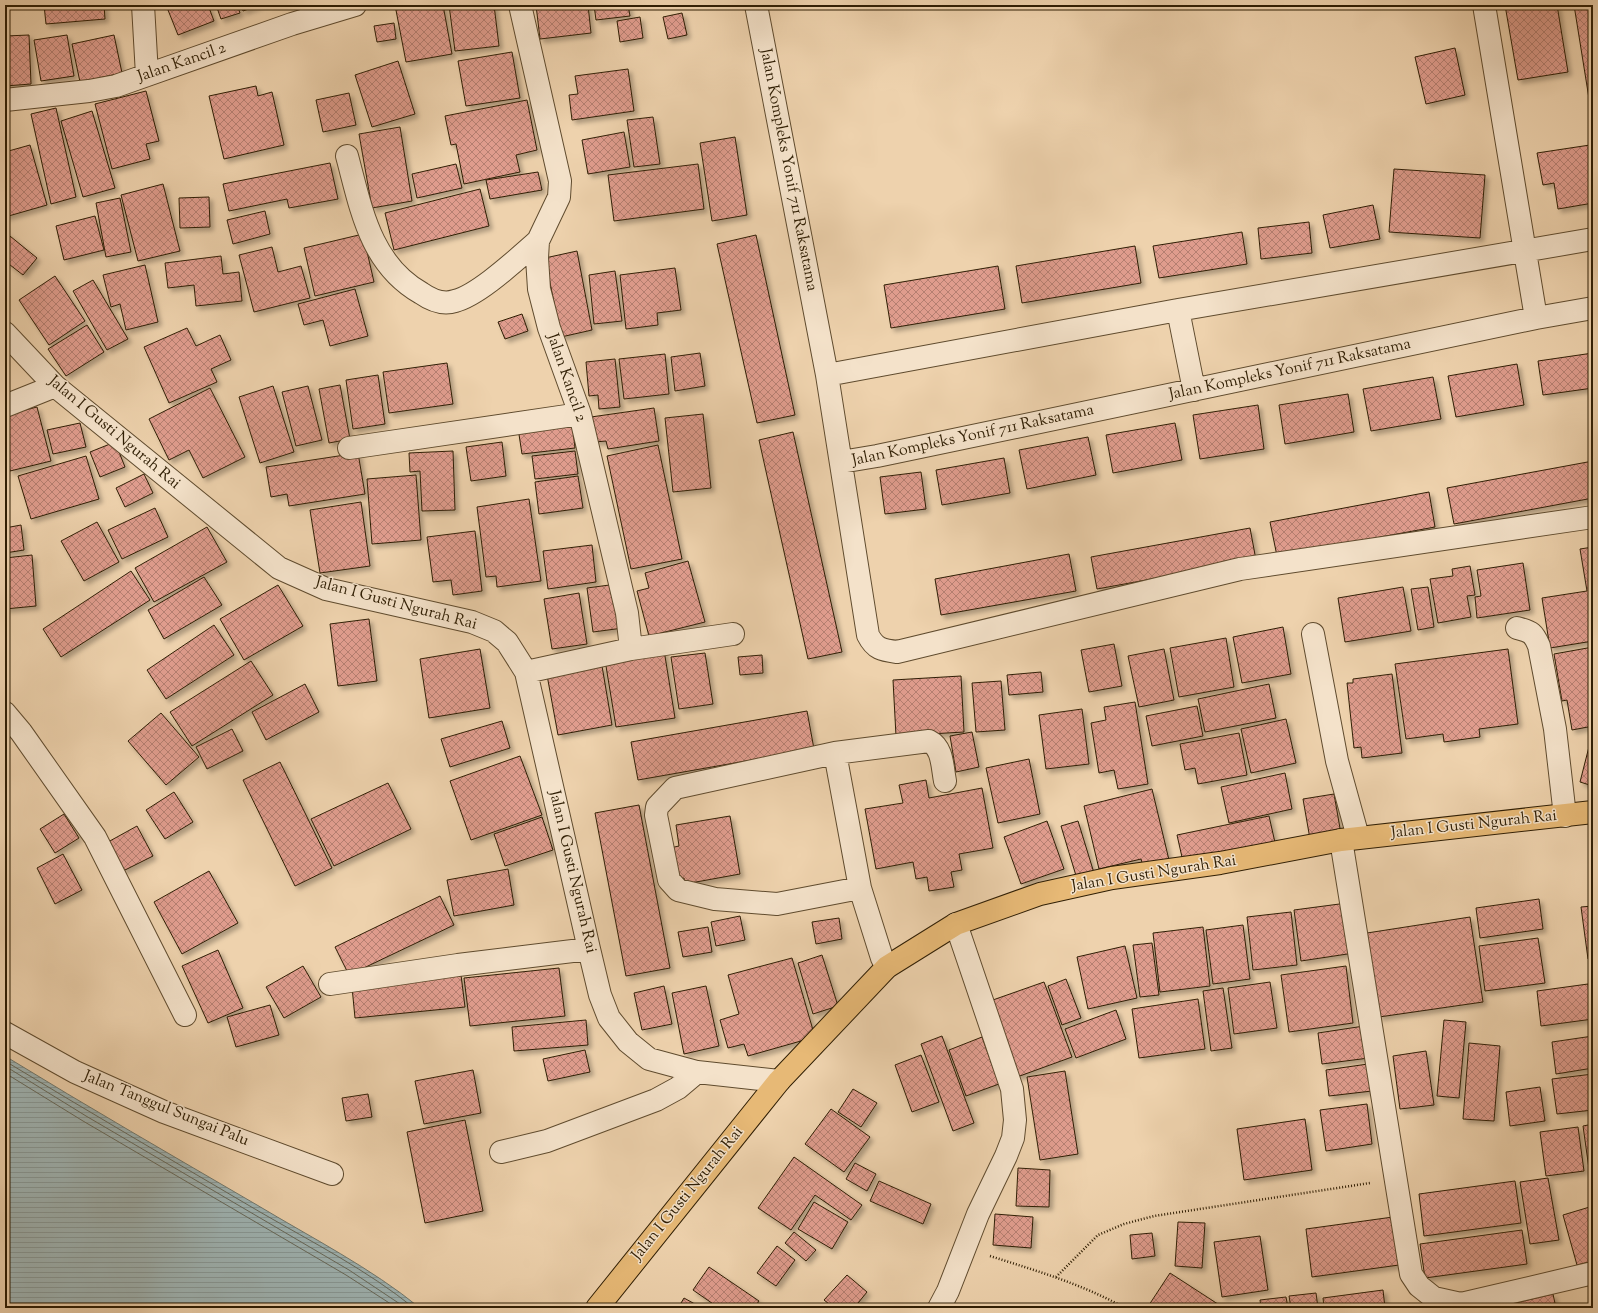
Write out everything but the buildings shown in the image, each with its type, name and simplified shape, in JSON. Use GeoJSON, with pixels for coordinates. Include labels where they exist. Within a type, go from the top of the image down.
{"type":"FeatureCollection","features":[{"type":"Feature","properties":{"kind":"main road","name":"Jalan I Gusti Ngurah Rai"},"geometry":{"type":"LineString","coordinates":[[597,1308],[779,1081],[887,967],[956,924],[1040,894],[1104,880],[1220,864],[1349,839],[1593,812]]}},
{"type":"Feature","properties":{"kind":"street"},"geometry":{"type":"LineString","coordinates":[[143,5],[147,75]]}},
{"type":"Feature","properties":{"kind":"street","name":"Jalan Kancil 2"},"geometry":{"type":"LineString","coordinates":[[5,100],[89,91],[116,86],[292,24],[355,5]]}},
{"type":"Feature","properties":{"kind":"street","name":"Jalan Kancil 2"},"geometry":{"type":"LineString","coordinates":[[520,5],[560,181],[559,197],[538,241],[537,258],[539,289],[548,328],[580,414],[627,614],[631,649]]}},
{"type":"Feature","properties":{"kind":"street","name":"Jalan Kompleks Yonif 711 Raksatama"},"geometry":{"type":"LineString","coordinates":[[756,5],[827,375],[841,462],[878,456],[1536,318],[1593,308]]}},
{"type":"Feature","properties":{"kind":"street"},"geometry":{"type":"LineString","coordinates":[[1484,5],[1536,318]]}},
{"type":"Feature","properties":{"kind":"street"},"geometry":{"type":"LineString","coordinates":[[347,156],[363,216],[371,238],[379,252],[407,285],[434,300],[445,303],[456,301],[474,292],[538,241]]}},
{"type":"Feature","properties":{"kind":"street"},"geometry":{"type":"LineString","coordinates":[[827,375],[1178,310],[1593,239]]}},
{"type":"Feature","properties":{"kind":"street"},"geometry":{"type":"LineString","coordinates":[[1178,310],[1194,390]]}},
{"type":"Feature","properties":{"kind":"street","name":"Jalan I Gusti Ngurah Rai"},"geometry":{"type":"LineString","coordinates":[[5,333],[55,386],[279,568],[326,589],[472,622],[494,631],[507,642],[526,672],[600,995],[609,1018],[628,1042],[649,1059],[697,1072],[779,1081]]}},
{"type":"Feature","properties":{"kind":"street"},"geometry":{"type":"LineString","coordinates":[[5,406],[55,386]]}},
{"type":"Feature","properties":{"kind":"street"},"geometry":{"type":"LineString","coordinates":[[349,448],[580,414]]}},
{"type":"Feature","properties":{"kind":"street"},"geometry":{"type":"LineString","coordinates":[[841,462],[868,635],[872,643],[882,650],[897,652],[1240,569],[1593,517]]}},
{"type":"Feature","properties":{"kind":"street"},"geometry":{"type":"LineString","coordinates":[[1517,628],[1530,631],[1535,637],[1539,646],[1555,729],[1565,816]]}},
{"type":"Feature","properties":{"kind":"street"},"geometry":{"type":"LineString","coordinates":[[526,672],[631,649],[733,634]]}},
{"type":"Feature","properties":{"kind":"street"},"geometry":{"type":"LineString","coordinates":[[1313,634],[1337,760],[1396,1180],[1411,1274],[1431,1303],[1461,1304],[1593,1273]]}},
{"type":"Feature","properties":{"kind":"street"},"geometry":{"type":"LineString","coordinates":[[5,713],[21,732],[94,837],[185,1015]]}},
{"type":"Feature","properties":{"kind":"street"},"geometry":{"type":"LineString","coordinates":[[860,888],[777,904],[715,899],[678,890],[669,880],[656,815],[657,807],[676,788],[835,753],[929,741],[935,744],[939,750],[944,781]]}},
{"type":"Feature","properties":{"kind":"street"},"geometry":{"type":"LineString","coordinates":[[835,753],[860,888],[882,958],[887,967]]}},
{"type":"Feature","properties":{"kind":"street"},"geometry":{"type":"LineString","coordinates":[[939,1308],[978,1214],[1006,1156],[1013,1138],[1015,1120],[1012,1089],[956,924]]}},
{"type":"Feature","properties":{"kind":"street"},"geometry":{"type":"LineString","coordinates":[[330,984],[458,965],[589,949]]}},
{"type":"Feature","properties":{"kind":"street","name":"Jalan Tanggul Sungai Palu"},"geometry":{"type":"LineString","coordinates":[[5,1033],[74,1072],[164,1112],[332,1174]]}},
{"type":"Feature","properties":{"kind":"street"},"geometry":{"type":"LineString","coordinates":[[501,1152],[547,1141],[656,1100],[678,1088],[697,1072]]}},
{"type":"Feature","properties":{"kind":"path"},"geometry":{"type":"LineString","coordinates":[[1056,1277],[1098,1235],[1124,1224],[1154,1216],[1396,1180]]}},
{"type":"Feature","properties":{"kind":"path"},"geometry":{"type":"LineString","coordinates":[[965,1248],[1056,1277],[1099,1294],[1125,1308]]}},
{"type":"Feature","properties":{"kind":"water"},"geometry":{"type":"Polygon","coordinates":[[[5,1056],[341,1254],[382,1280],[420,1308],[5,1308],[5,1056]]]}}]}
